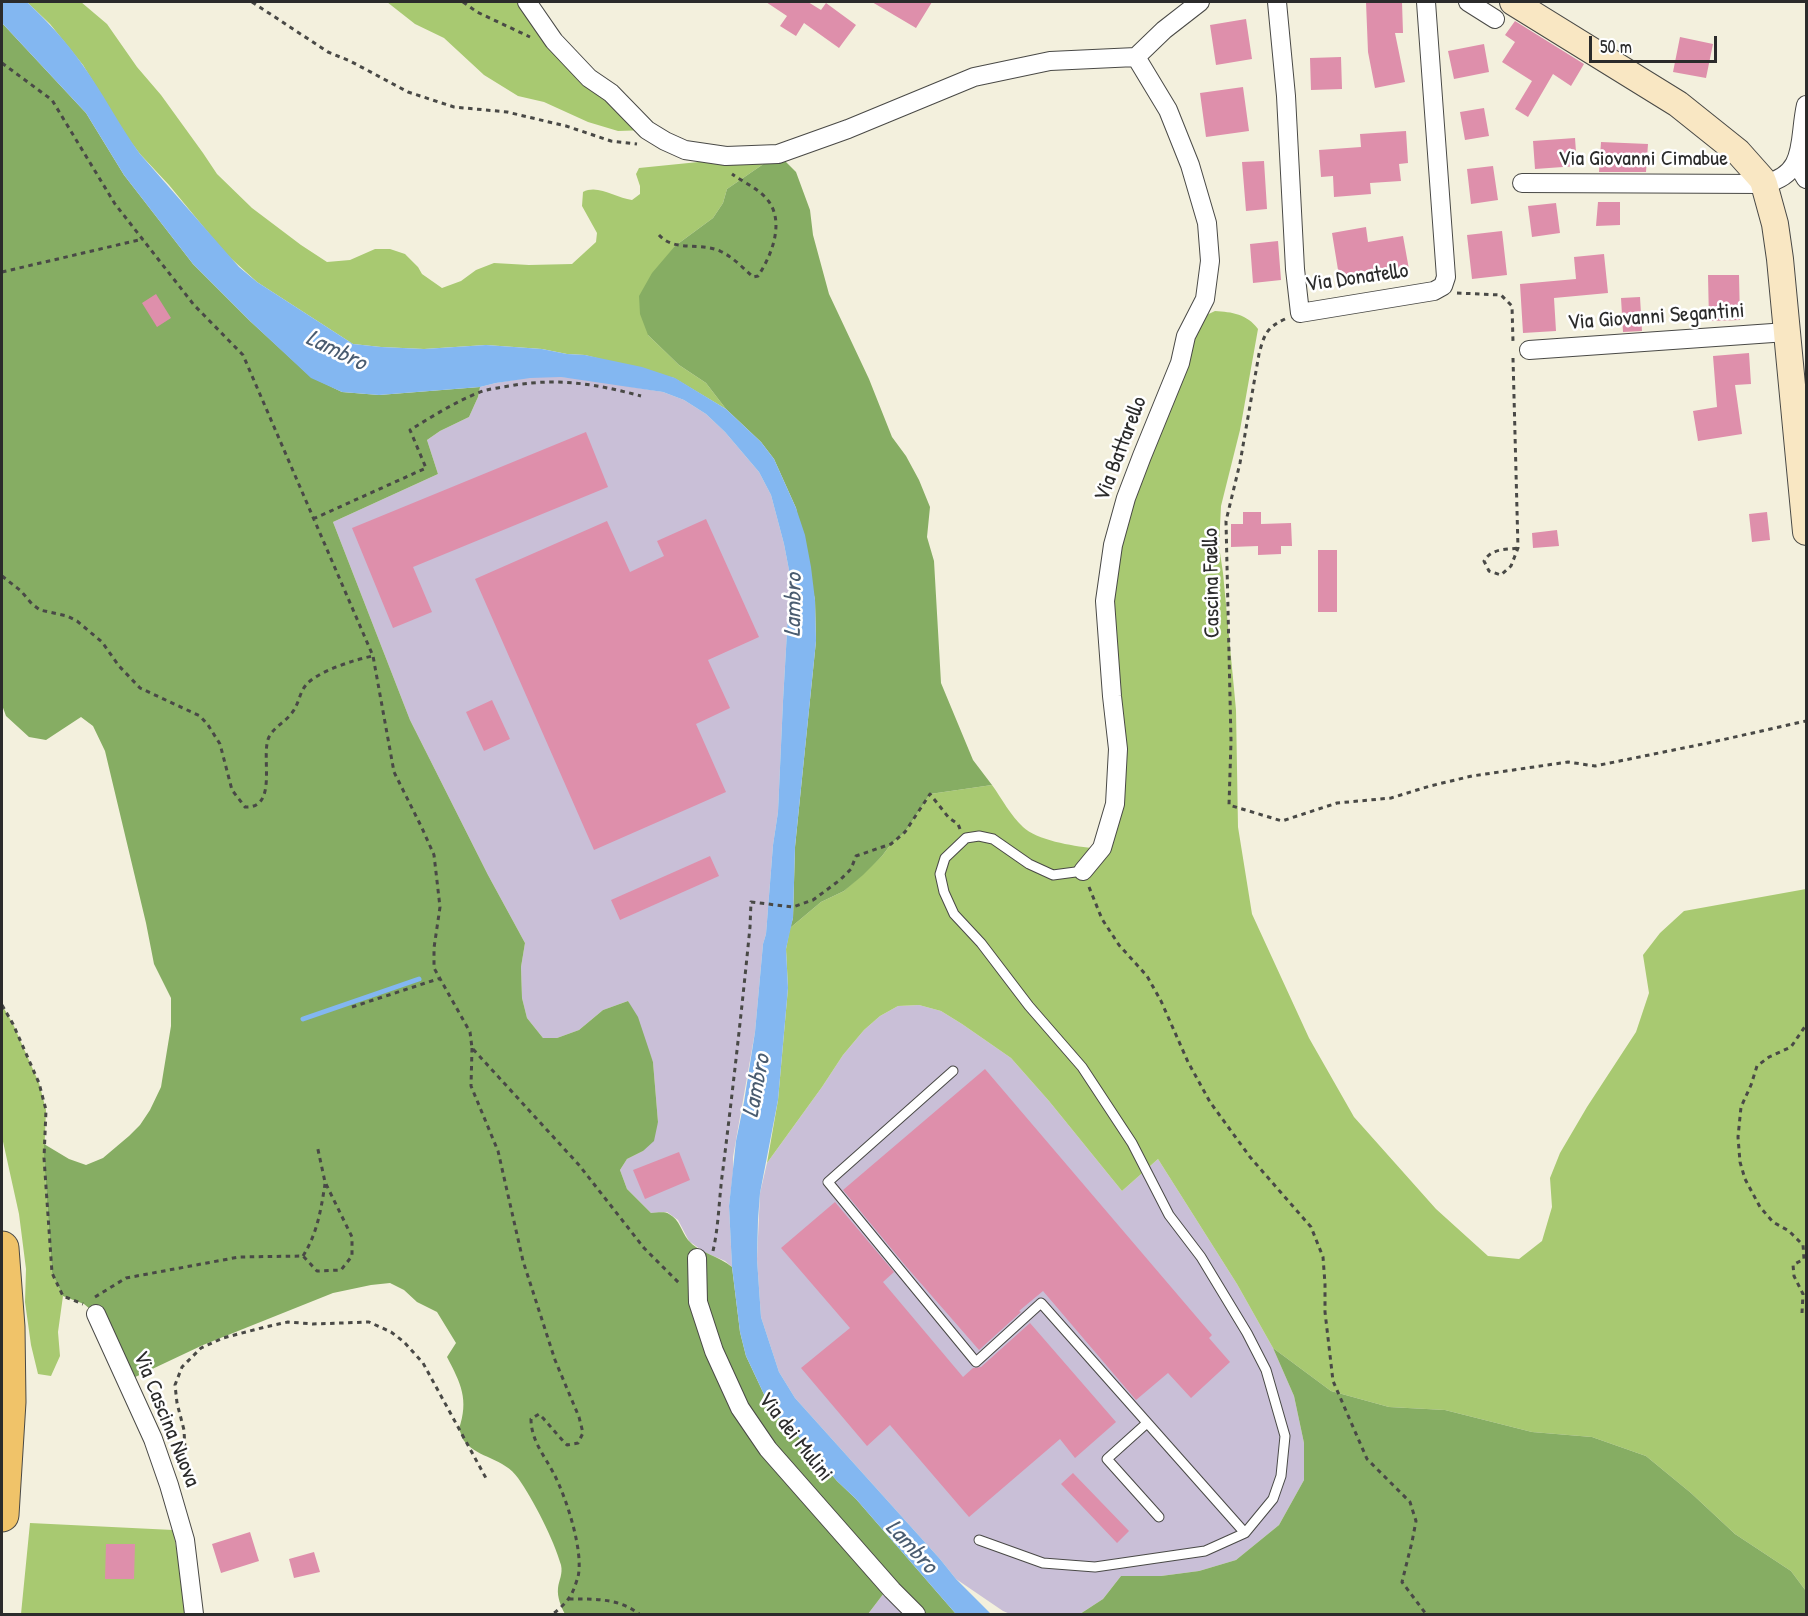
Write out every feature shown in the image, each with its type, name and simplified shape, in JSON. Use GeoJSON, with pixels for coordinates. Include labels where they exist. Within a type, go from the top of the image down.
{"type":"FeatureCollection","features":[{"type":"Feature","properties":{"kind":"highway"},"geometry":{"type":"LineString","coordinates":[[2,1248],[8,1327],[9,1402],[2,1515]]}},
{"type":"Feature","properties":{"kind":"street"},"geometry":{"type":"LineString","coordinates":[[527,2],[552,38],[589,78],[611,93],[647,130],[678,147],[719,155],[778,154],[848,129],[974,76],[1050,60],[1136,57],[1164,30],[1200,2]]}},
{"type":"Feature","properties":{"kind":"street","name":"Via Donatello"},"geometry":{"type":"LineString","coordinates":[[1277,2],[1286,96],[1295,269],[1300,313],[1434,291],[1443,286],[1447,269],[1426,2]]}},
{"type":"Feature","properties":{"kind":"street"},"geometry":{"type":"LineString","coordinates":[[1468,2],[1504,10],[1678,104],[1738,152],[1762,179],[1775,224],[1806,532]]}},
{"type":"Feature","properties":{"kind":"street","name":"Via Battarello"},"geometry":{"type":"LineString","coordinates":[[1084,874],[1101,848],[1115,804],[1118,749],[1105,601],[1113,545],[1126,498],[1180,363],[1186,336],[1205,299],[1210,261],[1207,223],[1190,165],[1168,110],[1136,57]]}},
{"type":"Feature","properties":{"kind":"street"},"geometry":{"type":"LineString","coordinates":[[1764,184],[1789,173],[1802,171],[1802,139],[1806,105]]}},
{"type":"Feature","properties":{"kind":"street","name":"Via Giovanni Cimabue"},"geometry":{"type":"LineString","coordinates":[[1522,183],[1764,184]]}},
{"type":"Feature","properties":{"kind":"street","name":"Via Giovanni Segantini"},"geometry":{"type":"LineString","coordinates":[[1518,350],[1788,341]]}},
{"type":"Feature","properties":{"kind":"street","name":"Via dei Mulini"},"geometry":{"type":"LineString","coordinates":[[697,1258],[697,1295],[714,1351],[740,1408],[762,1441],[892,1590],[916,1614]]}},
{"type":"Feature","properties":{"kind":"street","name":"Via Cascina Nuova"},"geometry":{"type":"LineString","coordinates":[[94,1307],[153,1438],[169,1485],[185,1540],[194,1614]]}},
{"type":"Feature","properties":{"kind":"lane"},"geometry":{"type":"LineString","coordinates":[[979,1540],[1043,1563],[1095,1567],[1205,1551],[1245,1533],[1273,1499],[1281,1476],[1285,1436],[1266,1371],[1247,1333],[1201,1257],[1169,1215],[1132,1143],[1082,1067],[1029,1006],[981,943],[954,914],[944,892],[940,874],[945,858],[966,838],[979,836],[993,839],[1029,864],[1053,875],[1084,874]]}},
{"type":"Feature","properties":{"kind":"lane"},"geometry":{"type":"LineString","coordinates":[[953,1071],[828,1182],[976,1362],[1041,1303],[1245,1533]]}},
{"type":"Feature","properties":{"kind":"lane"},"geometry":{"type":"LineString","coordinates":[[1147,1423],[1107,1459],[1159,1516]]}},
{"type":"Feature","properties":{"kind":"path"},"geometry":{"type":"LineString","coordinates":[[252,2],[328,52],[408,92],[454,107],[507,112],[611,141],[678,147]]}},
{"type":"Feature","properties":{"kind":"path"},"geometry":{"type":"LineString","coordinates":[[463,2],[477,12],[530,37],[552,38]]}},
{"type":"Feature","properties":{"kind":"path"},"geometry":{"type":"LineString","coordinates":[[2,63],[52,100],[115,204],[194,305],[243,355],[373,656],[394,772],[423,828],[434,855],[440,907],[434,948],[434,968],[470,1032],[471,1086],[498,1151],[523,1261],[555,1360],[579,1417],[583,1433],[578,1443],[567,1445],[539,1414],[531,1419],[531,1429],[538,1448],[554,1474],[564,1498],[578,1545],[578,1576],[569,1599],[553,1614]]}},
{"type":"Feature","properties":{"kind":"path"},"geometry":{"type":"LineString","coordinates":[[658,235],[671,245],[694,245],[720,251],[753,277],[756,278],[760,274],[775,243],[774,210],[765,197],[733,175],[719,155]]}},
{"type":"Feature","properties":{"kind":"path"},"geometry":{"type":"LineString","coordinates":[[2,272],[142,239]]}},
{"type":"Feature","properties":{"kind":"path"},"geometry":{"type":"LineString","coordinates":[[1434,291],[1501,295],[1512,306],[1518,350],[1518,548],[1511,566],[1501,575],[1489,571],[1485,561],[1489,553],[1518,548]]}},
{"type":"Feature","properties":{"kind":"path","name":"Cascina Faello"},"geometry":{"type":"LineString","coordinates":[[1300,313],[1272,325],[1266,332],[1258,354],[1240,463],[1226,521],[1231,718],[1228,805],[1282,821],[1337,803],[1391,798],[1472,776],[1568,762],[1595,766],[1806,721]]}},
{"type":"Feature","properties":{"kind":"path"},"geometry":{"type":"LineString","coordinates":[[313,519],[426,468],[410,430],[483,391],[537,382],[575,382],[641,396]]}},
{"type":"Feature","properties":{"kind":"path"},"geometry":{"type":"LineString","coordinates":[[2,576],[40,610],[67,616],[77,621],[102,642],[119,666],[140,688],[200,716],[208,724],[220,744],[232,790],[245,807],[255,805],[262,798],[267,781],[267,741],[272,732],[292,713],[306,684],[311,679],[356,660],[373,656]]}},
{"type":"Feature","properties":{"kind":"path"},"geometry":{"type":"LineString","coordinates":[[472,1048],[579,1165],[644,1248],[697,1295],[711,1261],[716,1240],[718,1201],[736,1063],[751,902],[793,908],[813,900],[851,869],[856,856],[891,844],[905,832],[930,794],[949,818],[958,824],[966,838]]}},
{"type":"Feature","properties":{"kind":"path"},"geometry":{"type":"LineString","coordinates":[[1084,874],[1102,919],[1119,945],[1147,976],[1161,1000],[1188,1062],[1210,1102],[1250,1157],[1311,1227],[1323,1257],[1325,1312],[1333,1382],[1367,1459],[1410,1502],[1416,1521],[1402,1582],[1426,1614]]}},
{"type":"Feature","properties":{"kind":"path"},"geometry":{"type":"LineString","coordinates":[[352,1007],[441,978]]}},
{"type":"Feature","properties":{"kind":"path"},"geometry":{"type":"LineString","coordinates":[[2,1005],[39,1083],[46,1110],[44,1158],[52,1273],[63,1296]]}},
{"type":"Feature","properties":{"kind":"path"},"geometry":{"type":"LineString","coordinates":[[1802,1313],[1803,1294],[1794,1276],[1793,1265],[1804,1259],[1803,1245],[1789,1231],[1773,1222],[1760,1207],[1745,1179],[1740,1162],[1738,1137],[1740,1107],[1757,1066],[1769,1057],[1791,1047],[1806,1025]]}},
{"type":"Feature","properties":{"kind":"path"},"geometry":{"type":"LineString","coordinates":[[94,1307],[126,1278],[239,1257],[303,1256],[317,1271],[341,1270],[352,1256],[352,1237],[326,1182],[317,1145]]}},
{"type":"Feature","properties":{"kind":"path"},"geometry":{"type":"LineString","coordinates":[[303,1256],[319,1220],[326,1182]]}},
{"type":"Feature","properties":{"kind":"path"},"geometry":{"type":"LineString","coordinates":[[169,1485],[181,1466],[185,1449],[184,1430],[175,1385],[182,1367],[201,1348],[223,1338],[288,1322],[314,1324],[369,1322],[391,1332],[404,1342],[423,1363],[487,1480]]}},
{"type":"Feature","properties":{"kind":"path"},"geometry":{"type":"LineString","coordinates":[[569,1599],[614,1601],[639,1614]]}},
{"type":"Feature","properties":{"kind":"shaded area"},"geometry":{"type":"Polygon","coordinates":[[[530,377],[578,378],[663,392],[684,400],[706,414],[725,432],[759,472],[771,495],[784,544],[789,570],[789,597],[778,812],[755,1032],[733,1157],[729,1206],[732,1267],[689,1241],[678,1220],[667,1212],[651,1213],[627,1189],[620,1170],[627,1159],[643,1151],[658,1122],[653,1062],[628,1001],[603,1010],[579,1030],[557,1038],[543,1038],[527,1018],[522,998],[521,967],[525,943],[410,720],[333,522],[438,474],[427,440],[469,417],[480,387],[530,377]]]}},
{"type":"Feature","properties":{"kind":"shaded area"},"geometry":{"type":"Polygon","coordinates":[[[919,1005],[941,1011],[1011,1058],[1122,1191],[1158,1159],[1237,1284],[1273,1348],[1294,1396],[1304,1443],[1304,1480],[1279,1525],[1236,1560],[1199,1571],[1161,1576],[1121,1576],[1103,1599],[1080,1614],[1010,1614],[956,1579],[795,1398],[779,1372],[761,1317],[757,1259],[760,1193],[767,1163],[843,1055],[864,1030],[880,1016],[898,1006],[919,1005]]]}},
{"type":"Feature","properties":{"kind":"shaded area"},"geometry":{"type":"Polygon","coordinates":[[[884,1593],[916,1614],[868,1614],[884,1593]]]}},
{"type":"Feature","properties":{"kind":"green space"},"geometry":{"type":"Polygon","coordinates":[[[27,2],[81,2],[107,24],[217,174],[252,208],[301,245],[327,262],[350,260],[375,249],[390,249],[405,254],[422,274],[442,288],[461,281],[476,270],[494,263],[572,264],[596,242],[597,233],[582,206],[583,192],[601,190],[632,200],[640,194],[636,174],[639,168],[778,154],[727,189],[723,203],[713,218],[675,246],[648,335],[679,365],[706,383],[726,409],[674,378],[585,355],[486,345],[424,349],[353,344],[257,282],[225,253],[169,185],[140,154],[125,134],[83,65],[50,24],[27,2]]]}},
{"type":"Feature","properties":{"kind":"green space"},"geometry":{"type":"Polygon","coordinates":[[[387,2],[527,2],[647,130],[618,131],[588,122],[544,102],[518,96],[484,75],[444,38],[415,24],[387,2]]]}},
{"type":"Feature","properties":{"kind":"green space"},"geometry":{"type":"Polygon","coordinates":[[[2,23],[86,113],[124,175],[193,264],[311,377],[342,392],[379,395],[480,387],[469,417],[427,440],[438,474],[333,522],[410,720],[525,943],[521,967],[522,998],[527,1018],[543,1038],[557,1038],[579,1030],[603,1010],[628,1001],[638,1017],[653,1062],[658,1122],[654,1141],[643,1151],[627,1159],[620,1170],[627,1189],[651,1213],[665,1213],[673,1216],[688,1240],[732,1267],[740,1332],[746,1356],[769,1405],[856,1499],[956,1614],[916,1614],[884,1593],[868,1614],[565,1614],[558,1595],[561,1565],[548,1532],[530,1497],[512,1471],[477,1452],[462,1438],[459,1429],[463,1409],[462,1392],[447,1357],[456,1343],[437,1312],[417,1302],[404,1290],[390,1283],[333,1293],[203,1345],[131,1379],[96,1314],[84,1304],[63,1296],[52,1273],[44,1144],[69,1159],[86,1165],[103,1158],[140,1125],[161,1087],[171,1026],[171,998],[154,964],[105,751],[93,726],[81,717],[46,740],[29,737],[6,716],[2,705],[2,23]]]}},
{"type":"Feature","properties":{"kind":"green space"},"geometry":{"type":"Polygon","coordinates":[[[778,154],[796,172],[810,210],[813,235],[829,294],[869,379],[892,437],[906,456],[930,507],[927,537],[934,561],[941,683],[973,760],[992,785],[930,794],[905,832],[863,875],[844,891],[821,902],[790,928],[793,918],[795,847],[816,641],[815,600],[796,508],[774,459],[761,442],[726,409],[706,383],[679,365],[648,335],[640,314],[639,296],[652,273],[675,246],[713,218],[723,203],[727,189],[778,154]]]}},
{"type":"Feature","properties":{"kind":"green space"},"geometry":{"type":"Polygon","coordinates":[[[1215,311],[1239,315],[1249,320],[1258,329],[1240,430],[1221,506],[1219,546],[1236,710],[1238,827],[1252,914],[1309,1038],[1354,1117],[1436,1209],[1488,1256],[1519,1259],[1542,1241],[1552,1207],[1550,1178],[1560,1153],[1636,1032],[1649,993],[1643,955],[1660,933],[1684,911],[1806,889],[1806,1591],[1791,1571],[1735,1534],[1691,1493],[1646,1456],[1592,1437],[1532,1432],[1445,1410],[1389,1407],[1331,1391],[1273,1348],[1237,1284],[1158,1159],[1122,1191],[1011,1058],[941,1011],[919,1005],[898,1006],[880,1016],[864,1030],[843,1055],[767,1163],[778,1100],[788,988],[786,949],[790,928],[821,902],[844,891],[882,856],[891,844],[905,832],[930,794],[992,785],[1011,813],[1029,832],[1065,844],[1091,848],[1108,828],[1113,545],[1194,321],[1215,311]]]}},
{"type":"Feature","properties":{"kind":"green space"},"geometry":{"type":"Polygon","coordinates":[[[2,1005],[39,1083],[46,1110],[44,1158],[52,1273],[63,1296],[58,1332],[60,1356],[51,1376],[38,1374],[31,1345],[25,1302],[26,1269],[19,1214],[2,1137],[2,1005]]]}},
{"type":"Feature","properties":{"kind":"green space"},"geometry":{"type":"Polygon","coordinates":[[[1273,1348],[1331,1391],[1389,1407],[1445,1410],[1532,1432],[1592,1437],[1646,1456],[1691,1493],[1735,1534],[1791,1571],[1806,1591],[1806,1614],[1080,1614],[1103,1599],[1121,1576],[1161,1576],[1199,1571],[1236,1560],[1279,1525],[1304,1480],[1304,1443],[1294,1396],[1273,1348]]]}},
{"type":"Feature","properties":{"kind":"green space"},"geometry":{"type":"Polygon","coordinates":[[[30,1523],[173,1530],[188,1614],[21,1614],[30,1523]]]}},
{"type":"Feature","properties":{"kind":"water","name":"Lambro"},"geometry":{"type":"Polygon","coordinates":[[[2,2],[27,2],[56,32],[90,75],[140,154],[239,267],[257,282],[353,344],[424,349],[486,345],[542,349],[642,367],[675,378],[726,409],[761,442],[774,459],[796,508],[805,535],[815,600],[816,641],[795,847],[793,918],[786,949],[788,988],[778,1100],[760,1193],[757,1259],[761,1317],[779,1372],[795,1398],[956,1579],[991,1614],[956,1614],[856,1499],[781,1420],[769,1405],[746,1356],[740,1332],[732,1267],[729,1206],[736,1141],[755,1032],[763,944],[766,934],[778,812],[789,597],[789,570],[784,544],[771,495],[759,472],[725,432],[706,414],[684,400],[663,392],[561,377],[530,378],[480,387],[379,395],[342,392],[311,378],[193,264],[124,175],[86,113],[2,23],[2,2]]]}},
{"type":"Feature","properties":{"kind":"building"},"geometry":{"type":"Polygon","coordinates":[[[766,2],[808,2],[821,10],[826,3],[856,25],[839,48],[804,23],[796,36],[780,26],[787,16],[766,2]]]}},
{"type":"Feature","properties":{"kind":"building"},"geometry":{"type":"Polygon","coordinates":[[[872,2],[932,2],[916,28],[872,2]]]}},
{"type":"Feature","properties":{"kind":"building"},"geometry":{"type":"Polygon","coordinates":[[[1366,2],[1402,2],[1403,33],[1395,33],[1405,82],[1375,88],[1368,52],[1366,2]]]}},
{"type":"Feature","properties":{"kind":"building"},"geometry":{"type":"Polygon","coordinates":[[[1246,19],[1252,59],[1216,65],[1210,25],[1246,19]]]}},
{"type":"Feature","properties":{"kind":"building"},"geometry":{"type":"Polygon","coordinates":[[[1515,21],[1584,64],[1571,86],[1553,74],[1528,117],[1515,109],[1532,81],[1502,62],[1515,42],[1505,35],[1515,21]]]}},
{"type":"Feature","properties":{"kind":"building"},"geometry":{"type":"Polygon","coordinates":[[[1680,37],[1713,44],[1706,78],[1673,72],[1680,37]]]}},
{"type":"Feature","properties":{"kind":"building"},"geometry":{"type":"Polygon","coordinates":[[[1484,44],[1489,72],[1454,79],[1448,51],[1484,44]]]}},
{"type":"Feature","properties":{"kind":"building"},"geometry":{"type":"Polygon","coordinates":[[[1341,57],[1342,89],[1311,90],[1310,58],[1341,57]]]}},
{"type":"Feature","properties":{"kind":"building"},"geometry":{"type":"Polygon","coordinates":[[[1243,87],[1249,131],[1206,137],[1200,93],[1243,87]]]}},
{"type":"Feature","properties":{"kind":"building"},"geometry":{"type":"Polygon","coordinates":[[[1484,108],[1489,136],[1465,140],[1460,112],[1484,108]]]}},
{"type":"Feature","properties":{"kind":"building"},"geometry":{"type":"Polygon","coordinates":[[[1406,131],[1408,163],[1399,164],[1401,181],[1370,183],[1371,194],[1334,197],[1333,176],[1321,177],[1319,150],[1361,147],[1360,134],[1406,131]]]}},
{"type":"Feature","properties":{"kind":"building"},"geometry":{"type":"Polygon","coordinates":[[[1575,138],[1577,166],[1535,169],[1533,141],[1575,138]]]}},
{"type":"Feature","properties":{"kind":"building"},"geometry":{"type":"Polygon","coordinates":[[[1601,142],[1648,144],[1646,172],[1599,172],[1601,142]]]}},
{"type":"Feature","properties":{"kind":"building"},"geometry":{"type":"Polygon","coordinates":[[[1264,161],[1267,209],[1246,211],[1242,162],[1264,161]]]}},
{"type":"Feature","properties":{"kind":"building"},"geometry":{"type":"Polygon","coordinates":[[[1493,166],[1498,200],[1471,204],[1467,169],[1493,166]]]}},
{"type":"Feature","properties":{"kind":"building"},"geometry":{"type":"Polygon","coordinates":[[[1598,202],[1620,202],[1620,225],[1596,226],[1598,202]]]}},
{"type":"Feature","properties":{"kind":"building"},"geometry":{"type":"Polygon","coordinates":[[[1556,203],[1560,233],[1532,237],[1528,206],[1556,203]]]}},
{"type":"Feature","properties":{"kind":"building"},"geometry":{"type":"Polygon","coordinates":[[[1366,227],[1368,242],[1403,236],[1410,275],[1375,281],[1373,270],[1339,276],[1332,233],[1366,227]]]}},
{"type":"Feature","properties":{"kind":"building"},"geometry":{"type":"Polygon","coordinates":[[[1502,231],[1507,275],[1472,279],[1467,235],[1502,231]]]}},
{"type":"Feature","properties":{"kind":"building"},"geometry":{"type":"Polygon","coordinates":[[[1278,241],[1281,280],[1253,283],[1250,244],[1278,241]]]}},
{"type":"Feature","properties":{"kind":"building"},"geometry":{"type":"Polygon","coordinates":[[[1604,254],[1608,293],[1554,298],[1556,331],[1523,333],[1520,284],[1576,279],[1574,257],[1604,254]]]}},
{"type":"Feature","properties":{"kind":"building"},"geometry":{"type":"Polygon","coordinates":[[[1708,275],[1739,275],[1740,320],[1709,321],[1708,275]]]}},
{"type":"Feature","properties":{"kind":"building"},"geometry":{"type":"Polygon","coordinates":[[[156,294],[171,318],[157,327],[142,303],[156,294]]]}},
{"type":"Feature","properties":{"kind":"building"},"geometry":{"type":"Polygon","coordinates":[[[1640,297],[1642,331],[1623,332],[1621,298],[1640,297]]]}},
{"type":"Feature","properties":{"kind":"building"},"geometry":{"type":"Polygon","coordinates":[[[1749,353],[1751,384],[1735,385],[1742,434],[1698,441],[1693,411],[1717,407],[1713,356],[1749,353]]]}},
{"type":"Feature","properties":{"kind":"building"},"geometry":{"type":"Polygon","coordinates":[[[586,432],[608,487],[413,567],[432,612],[393,628],[352,528],[586,432]]]}},
{"type":"Feature","properties":{"kind":"building"},"geometry":{"type":"Polygon","coordinates":[[[1243,512],[1261,512],[1261,524],[1291,523],[1292,546],[1281,546],[1281,554],[1258,555],[1258,546],[1231,547],[1231,524],[1243,524],[1243,512]]]}},
{"type":"Feature","properties":{"kind":"building"},"geometry":{"type":"Polygon","coordinates":[[[1767,512],[1770,540],[1752,542],[1749,514],[1767,512]]]}},
{"type":"Feature","properties":{"kind":"building"},"geometry":{"type":"Polygon","coordinates":[[[706,519],[759,637],[708,660],[730,708],[696,724],[726,792],[594,850],[475,579],[607,521],[630,572],[664,556],[657,541],[706,519]]]}},
{"type":"Feature","properties":{"kind":"building"},"geometry":{"type":"Polygon","coordinates":[[[1557,530],[1559,546],[1533,548],[1532,533],[1557,530]]]}},
{"type":"Feature","properties":{"kind":"building"},"geometry":{"type":"Polygon","coordinates":[[[1318,550],[1337,550],[1337,612],[1318,612],[1318,550]]]}},
{"type":"Feature","properties":{"kind":"building"},"geometry":{"type":"Polygon","coordinates":[[[492,700],[510,739],[484,751],[466,712],[492,700]]]}},
{"type":"Feature","properties":{"kind":"building"},"geometry":{"type":"Polygon","coordinates":[[[710,856],[719,876],[620,920],[611,900],[710,856]]]}},
{"type":"Feature","properties":{"kind":"building"},"geometry":{"type":"Polygon","coordinates":[[[985,1069],[1212,1335],[1209,1338],[1230,1362],[1191,1398],[1168,1373],[1136,1400],[1043,1291],[979,1350],[843,1190],[985,1069]]]}},
{"type":"Feature","properties":{"kind":"building"},"geometry":{"type":"Polygon","coordinates":[[[679,1152],[690,1180],[645,1199],[633,1170],[679,1152]]]}},
{"type":"Feature","properties":{"kind":"building"},"geometry":{"type":"Polygon","coordinates":[[[835,1202],[894,1272],[883,1282],[963,1377],[973,1368],[981,1367],[1030,1323],[1116,1422],[1075,1458],[1060,1439],[969,1517],[890,1425],[867,1446],[801,1368],[850,1328],[781,1248],[835,1202]]]}},
{"type":"Feature","properties":{"kind":"building"},"geometry":{"type":"Polygon","coordinates":[[[1073,1473],[1129,1531],[1117,1543],[1061,1484],[1073,1473]]]}},
{"type":"Feature","properties":{"kind":"building"},"geometry":{"type":"Polygon","coordinates":[[[250,1532],[259,1561],[221,1573],[212,1544],[250,1532]]]}},
{"type":"Feature","properties":{"kind":"building"},"geometry":{"type":"Polygon","coordinates":[[[106,1544],[135,1544],[134,1579],[105,1579],[106,1544]]]}},
{"type":"Feature","properties":{"kind":"building"},"geometry":{"type":"Polygon","coordinates":[[[314,1552],[320,1572],[294,1578],[289,1559],[314,1552]]]}},
{"type":"Feature","properties":{"kind":"waterway"},"geometry":{"type":"LineString","coordinates":[[303,1019],[419,979]]}}]}
